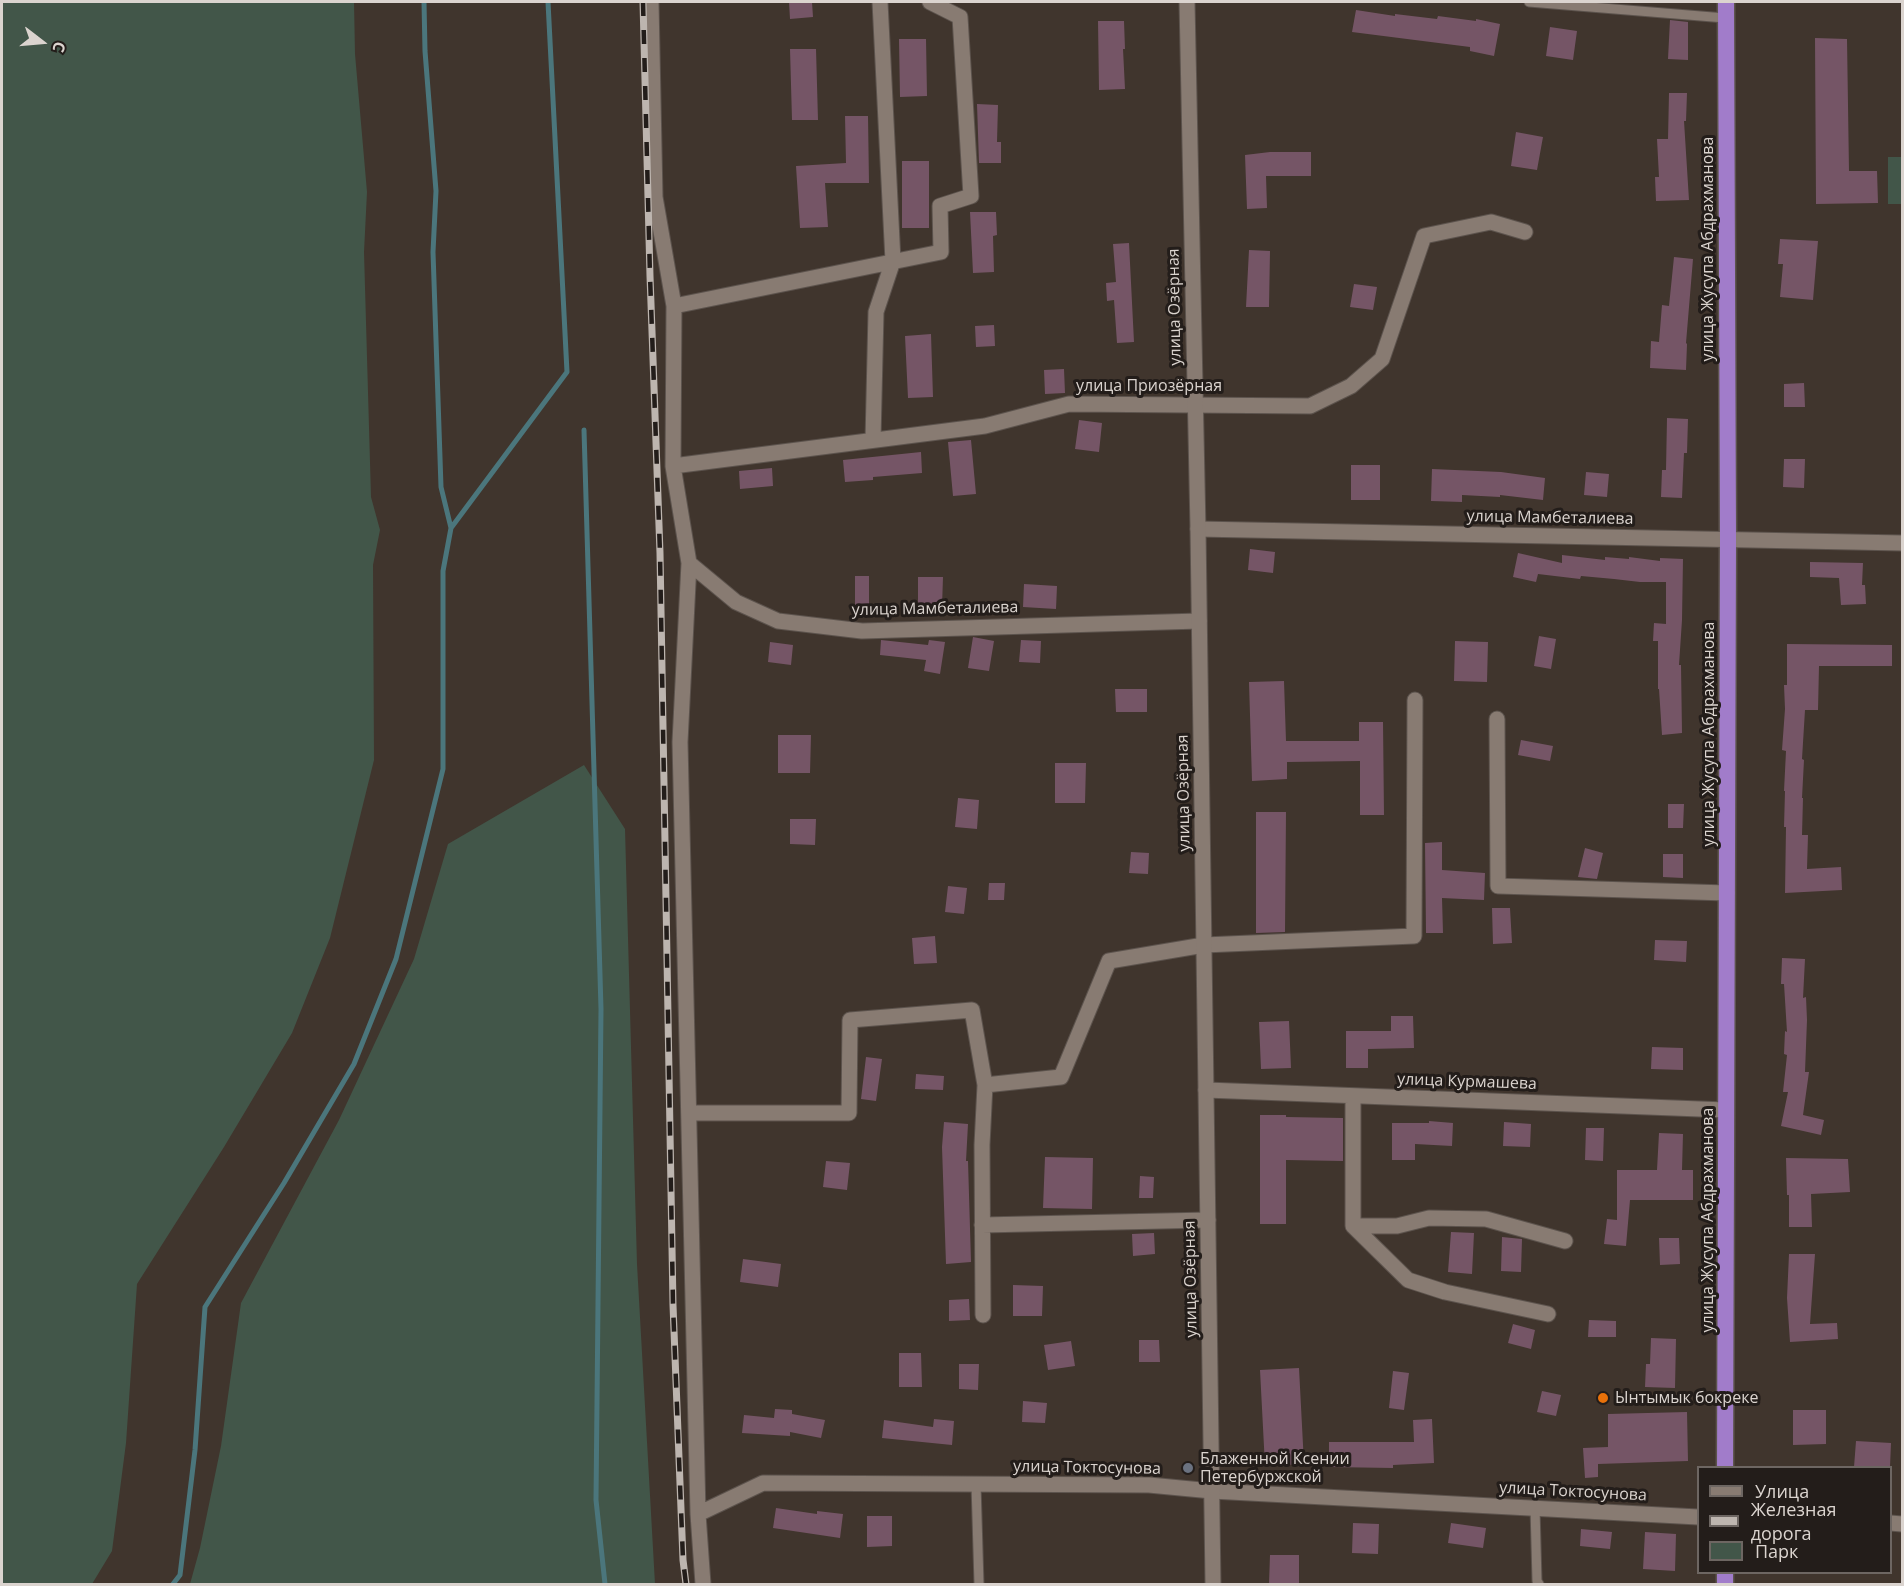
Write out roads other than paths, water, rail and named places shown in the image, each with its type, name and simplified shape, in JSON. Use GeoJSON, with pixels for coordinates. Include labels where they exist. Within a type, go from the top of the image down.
{"type":"FeatureCollection","features":[{"type":"Feature","properties":{"kind":"highway","name":"улица Жусупа Абдрахманова"},"geometry":{"type":"LineString","coordinates":[[1725,1466],[1728,540],[1726,10]]}},
{"type":"Feature","properties":{"kind":"street"},"geometry":{"type":"LineString","coordinates":[[651,2],[655,197],[674,306],[673,466],[689,564],[680,742],[698,1514],[703,1584]]}},
{"type":"Feature","properties":{"kind":"street"},"geometry":{"type":"LineString","coordinates":[[873,440],[876,312],[893,261],[880,2]]}},
{"type":"Feature","properties":{"kind":"street","name":"улица Озёрная"},"geometry":{"type":"LineString","coordinates":[[1187,2],[1198,530],[1213,1584]]}},
{"type":"Feature","properties":{"kind":"street"},"geometry":{"type":"LineString","coordinates":[[674,306],[941,252],[940,206],[971,196],[960,17],[936,3]]}},
{"type":"Feature","properties":{"kind":"street","name":"улица Приозёрная"},"geometry":{"type":"LineString","coordinates":[[673,466],[985,426],[1069,404],[1310,406],[1351,386],[1382,359],[1424,236],[1491,222],[1525,232]]}},
{"type":"Feature","properties":{"kind":"street","name":"улица Мамбеталиева"},"geometry":{"type":"LineString","coordinates":[[1198,530],[1902,543]]}},
{"type":"Feature","properties":{"kind":"street","name":"улица Мамбеталиева"},"geometry":{"type":"LineString","coordinates":[[689,564],[736,602],[778,621],[862,631],[1199,621]]}},
{"type":"Feature","properties":{"kind":"street"},"geometry":{"type":"LineString","coordinates":[[985,1085],[1061,1077],[1109,960],[1204,945],[1414,936],[1415,700]]}},
{"type":"Feature","properties":{"kind":"street"},"geometry":{"type":"LineString","coordinates":[[1497,719],[1498,885],[1727,893]]}},
{"type":"Feature","properties":{"kind":"street"},"geometry":{"type":"LineString","coordinates":[[690,1113],[849,1113],[850,1020],[972,1010],[985,1085],[982,1145],[983,1315]]}},
{"type":"Feature","properties":{"kind":"street","name":"улица Курмашева"},"geometry":{"type":"LineString","coordinates":[[1206,1090],[1726,1110]]}},
{"type":"Feature","properties":{"kind":"street"},"geometry":{"type":"LineString","coordinates":[[1353,1096],[1353,1226],[1408,1280],[1445,1292],[1548,1314]]}},
{"type":"Feature","properties":{"kind":"street"},"geometry":{"type":"LineString","coordinates":[[1353,1226],[1397,1226],[1429,1218],[1486,1219],[1565,1241]]}},
{"type":"Feature","properties":{"kind":"street"},"geometry":{"type":"LineString","coordinates":[[982,1225],[1208,1220]]}},
{"type":"Feature","properties":{"kind":"street","name":"улица Токтосунова"},"geometry":{"type":"LineString","coordinates":[[698,1514],[763,1483],[1149,1485],[1212,1491],[1697,1517]]}},
{"type":"Feature","properties":{"kind":"lane"},"geometry":{"type":"LineString","coordinates":[[1529,2],[1726,10]]}},
{"type":"Feature","properties":{"kind":"lane"},"geometry":{"type":"LineString","coordinates":[[976,1484],[979,1584]]}},
{"type":"Feature","properties":{"kind":"lane"},"geometry":{"type":"LineString","coordinates":[[1535,1508],[1537,1581],[1539,1584]]}},
{"type":"Feature","properties":{"kind":"waterway"},"geometry":{"type":"LineString","coordinates":[[173,1584],[180,1575],[195,1450],[205,1307],[284,1183],[354,1064],[396,959],[443,769],[443,571],[451,528],[441,487],[433,252],[436,191],[425,51],[424,2]]}},
{"type":"Feature","properties":{"kind":"waterway"},"geometry":{"type":"LineString","coordinates":[[451,528],[567,372],[548,2]]}},
{"type":"Feature","properties":{"kind":"waterway"},"geometry":{"type":"LineString","coordinates":[[584,430],[601,1009],[596,1500],[605,1584]]}},
{"type":"Feature","properties":{"kind":"railway"},"geometry":{"type":"LineString","coordinates":[[643,2],[660,553],[673,1305],[683,1560],[686,1584]]}},
{"type":"Feature","properties":{"kind":"place","name":"Ынтымык бокреке"},"geometry":{"type":"Point","coordinates":[1603,1398]}},
{"type":"Feature","properties":{"kind":"place","name":"Блаженной Ксении Петербуржской"},"geometry":{"type":"Point","coordinates":[1188,1468]}}]}
